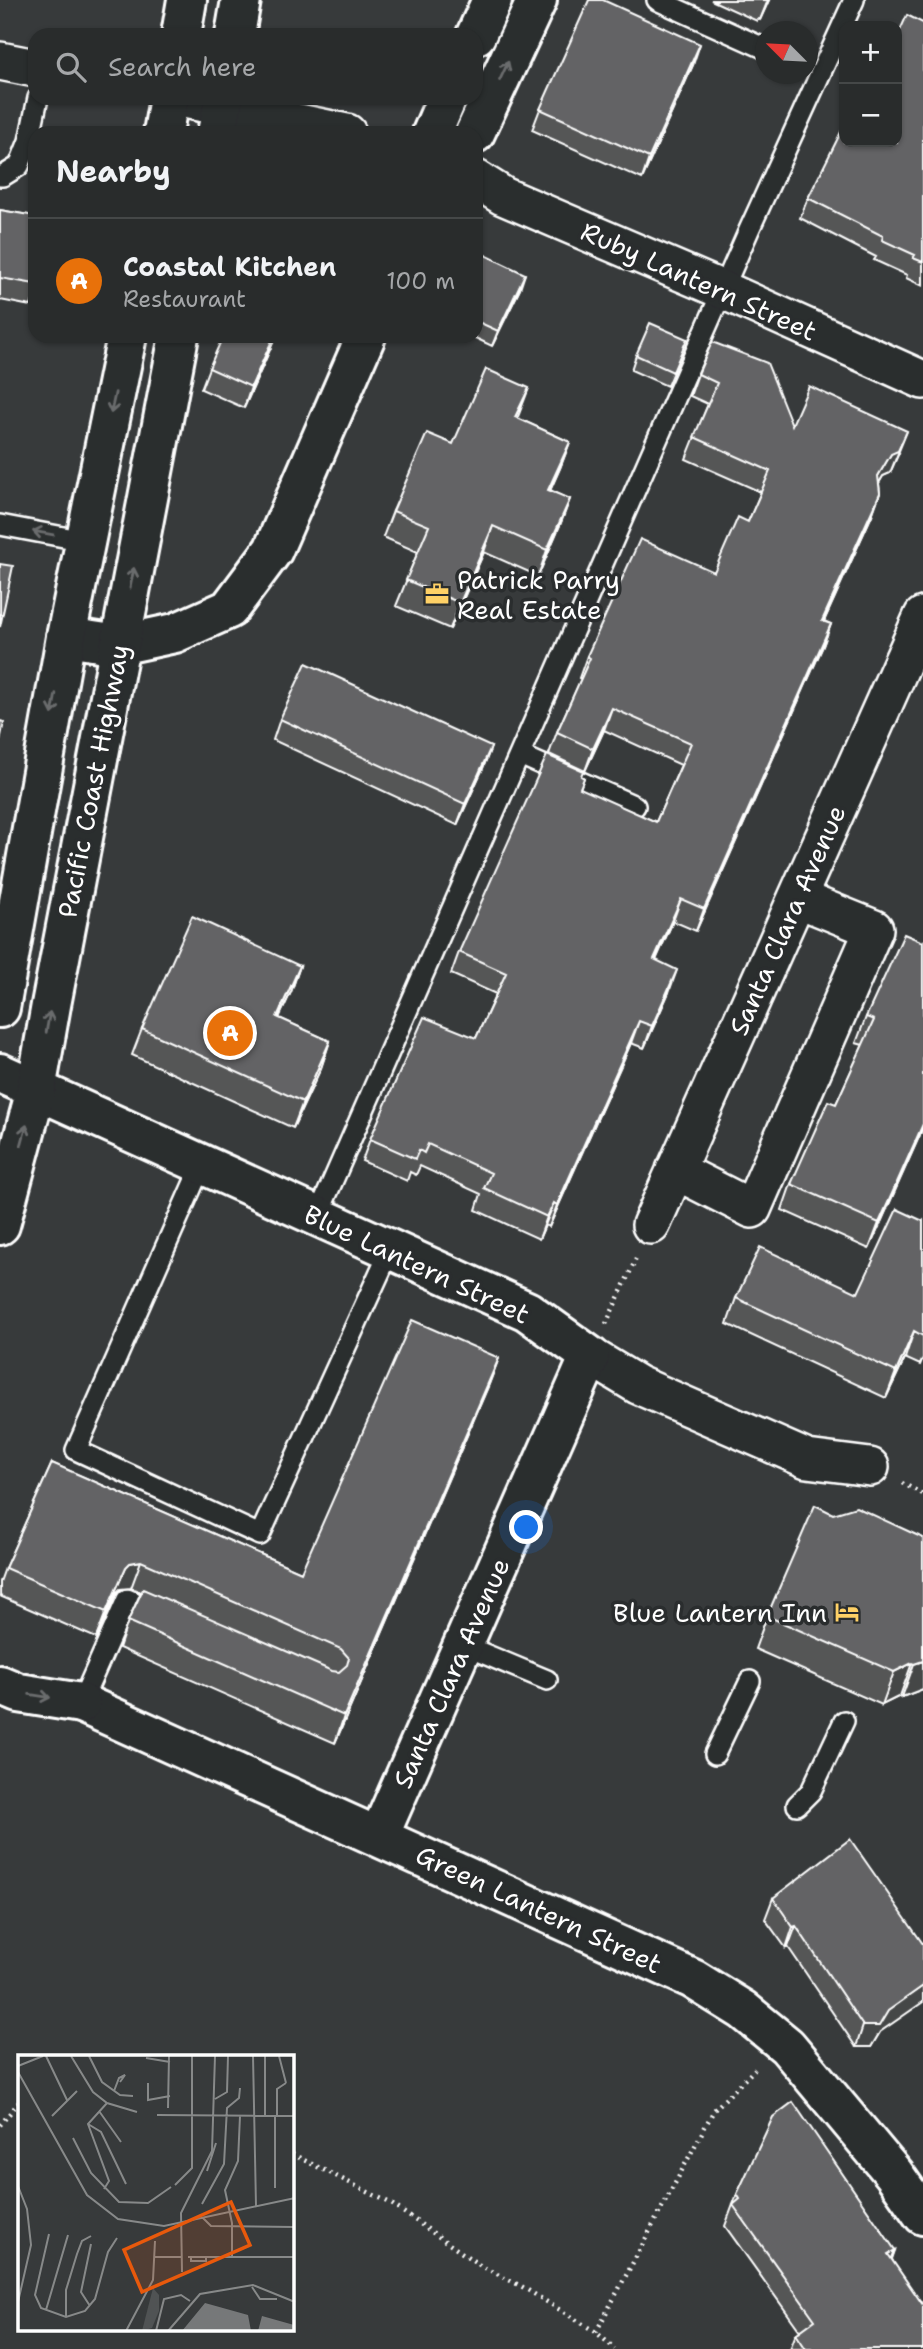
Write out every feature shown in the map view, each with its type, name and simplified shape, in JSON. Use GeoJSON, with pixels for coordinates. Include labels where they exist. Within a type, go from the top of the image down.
{"type":"FeatureCollection","features":[{"type":"Feature","properties":{"kind":"main road"},"geometry":{"type":"LineString","coordinates":[[182,28],[187,0]]}},
{"type":"Feature","properties":{"kind":"main road"},"geometry":{"type":"LineString","coordinates":[[236,28],[242,0]]}},
{"type":"Feature","properties":{"kind":"main road"},"geometry":{"type":"LineString","coordinates":[[479,28],[492,0]]}},
{"type":"Feature","properties":{"kind":"main road"},"geometry":{"type":"LineString","coordinates":[[478,126],[537,0]]}},
{"type":"Feature","properties":{"kind":"main road"},"geometry":{"type":"LineString","coordinates":[[164,126],[168,105]]}},
{"type":"Feature","properties":{"kind":"main road"},"geometry":{"type":"LineString","coordinates":[[435,126],[444,105]]}},
{"type":"Feature","properties":{"kind":"main road","name":"Pacific Coast Highway"},"geometry":{"type":"LineString","coordinates":[[0,1008],[66,637],[126,343]]}},
{"type":"Feature","properties":{"kind":"main road","name":"Pacific Coast Highway"},"geometry":{"type":"LineString","coordinates":[[0,1225],[36,1090],[178,343]]}},
{"type":"Feature","properties":{"kind":"main road"},"geometry":{"type":"LineString","coordinates":[[66,637],[120,645],[175,633],[229,609],[273,550],[363,343]]}},
{"type":"Feature","properties":{"kind":"main road","name":"Blue Lantern Street"},"geometry":{"type":"LineString","coordinates":[[0,1073],[527,1311],[590,1356]]}},
{"type":"Feature","properties":{"kind":"main road","name":"Santa Clara Avenue"},"geometry":{"type":"LineString","coordinates":[[379,1836],[590,1356]]}},
{"type":"Feature","properties":{"kind":"main road","name":"Green Lantern Street"},"geometry":{"type":"LineString","coordinates":[[0,1685],[19,1693],[82,1703],[693,1979],[743,2010],[787,2046],[894,2174],[923,2215]]}},
{"type":"Feature","properties":{"kind":"street"},"geometry":{"type":"LineString","coordinates":[[0,61],[28,67]]}},
{"type":"Feature","properties":{"kind":"street"},"geometry":{"type":"LineString","coordinates":[[200,105],[221,112],[305,126]]}},
{"type":"Feature","properties":{"kind":"street","name":"Ruby Lantern Street"},"geometry":{"type":"LineString","coordinates":[[483,183],[503,196],[723,290],[923,380]]}},
{"type":"Feature","properties":{"kind":"street","name":"Santa Clara Avenue"},"geometry":{"type":"LineString","coordinates":[[651,1225],[923,615]]}},
{"type":"Feature","properties":{"kind":"street"},"geometry":{"type":"LineString","coordinates":[[675,1170],[752,1209],[874,929],[797,898]]}},
{"type":"Feature","properties":{"kind":"street","name":"Blue Lantern Street"},"geometry":{"type":"LineString","coordinates":[[590,1356],[638,1385],[807,1460],[870,1467]]}},
{"type":"Feature","properties":{"kind":"lane"},"geometry":{"type":"LineString","coordinates":[[657,0],[755,44]]}},
{"type":"Feature","properties":{"kind":"lane"},"geometry":{"type":"LineString","coordinates":[[818,64],[854,0]]}},
{"type":"Feature","properties":{"kind":"lane"},"geometry":{"type":"LineString","coordinates":[[317,1217],[723,290],[809,84]]}},
{"type":"Feature","properties":{"kind":"lane"},"geometry":{"type":"LineString","coordinates":[[32,126],[37,105]]}},
{"type":"Feature","properties":{"kind":"lane"},"geometry":{"type":"LineString","coordinates":[[0,176],[19,166],[28,144]]}},
{"type":"Feature","properties":{"kind":"lane"},"geometry":{"type":"LineString","coordinates":[[0,525],[85,541]]}},
{"type":"Feature","properties":{"kind":"lane"},"geometry":{"type":"LineString","coordinates":[[520,755],[635,806]]}},
{"type":"Feature","properties":{"kind":"lane"},"geometry":{"type":"LineString","coordinates":[[202,1164],[76,1450],[260,1535],[390,1250]]}},
{"type":"Feature","properties":{"kind":"lane"},"geometry":{"type":"LineString","coordinates":[[82,1703],[127,1599],[177,1621]]}},
{"type":"Feature","properties":{"kind":"lane"},"geometry":{"type":"LineString","coordinates":[[463,1645],[547,1680]]}},
{"type":"Feature","properties":{"kind":"lane"},"geometry":{"type":"LineString","coordinates":[[715,1755],[750,1681]]}},
{"type":"Feature","properties":{"kind":"lane"},"geometry":{"type":"LineString","coordinates":[[797,1805],[811,1791],[844,1721]]}},
{"type":"Feature","properties":{"kind":"path"},"geometry":{"type":"LineString","coordinates":[[590,1356],[651,1225]]}},
{"type":"Feature","properties":{"kind":"path"},"geometry":{"type":"LineString","coordinates":[[596,2332],[714,2110],[760,2064],[787,2046]]}},
{"type":"Feature","properties":{"kind":"path"},"geometry":{"type":"LineString","coordinates":[[0,2125],[18,2103]]}},
{"type":"Feature","properties":{"kind":"path"},"geometry":{"type":"LineString","coordinates":[[294,2155],[390,2203],[481,2266],[521,2286],[596,2332],[615,2349]]}},
{"type":"Feature","properties":{"kind":"building"},"geometry":{"type":"Polygon","coordinates":[[[589,0],[603,0],[700,44],[649,158],[540,109],[589,0]]]}},
{"type":"Feature","properties":{"kind":"building"},"geometry":{"type":"Polygon","coordinates":[[[907,15],[923,23],[923,262],[913,258],[915,255],[882,240],[883,236],[808,198],[839,136],[839,147],[902,147],[902,26],[907,15]]]}},
{"type":"Feature","properties":{"kind":"building"},"geometry":{"type":"Polygon","coordinates":[[[0,210],[28,215],[28,283],[0,278],[0,210]]]}},
{"type":"Feature","properties":{"kind":"building"},"geometry":{"type":"Polygon","coordinates":[[[483,254],[525,274],[498,331],[483,324],[483,254]]]}},
{"type":"Feature","properties":{"kind":"building"},"geometry":{"type":"Polygon","coordinates":[[[650,323],[687,339],[673,372],[636,355],[650,323]]]}},
{"type":"Feature","properties":{"kind":"building"},"geometry":{"type":"Polygon","coordinates":[[[712,342],[767,363],[792,425],[809,386],[907,431],[898,451],[891,454],[878,476],[880,493],[822,621],[831,624],[704,909],[681,899],[654,959],[677,970],[652,1026],[639,1021],[557,1205],[554,1203],[547,1217],[484,1188],[491,1173],[428,1144],[424,1153],[419,1150],[415,1159],[370,1139],[424,1017],[476,1038],[506,973],[459,952],[547,755],[583,771],[581,776],[584,778],[580,788],[656,822],[691,743],[612,708],[593,749],[557,732],[590,658],[587,656],[640,539],[714,572],[738,517],[748,522],[770,471],[694,437],[717,383],[698,374],[712,342]]]}},
{"type":"Feature","properties":{"kind":"building"},"geometry":{"type":"Polygon","coordinates":[[[220,343],[271,343],[251,387],[209,368],[220,343]]]}},
{"type":"Feature","properties":{"kind":"building"},"geometry":{"type":"Polygon","coordinates":[[[486,369],[529,388],[515,417],[570,442],[548,490],[570,499],[547,550],[493,526],[460,603],[406,580],[429,526],[393,511],[427,433],[453,444],[486,369]]]}},
{"type":"Feature","properties":{"kind":"building"},"geometry":{"type":"Polygon","coordinates":[[[0,564],[13,566],[0,627],[0,564]]]}},
{"type":"Feature","properties":{"kind":"building"},"geometry":{"type":"Polygon","coordinates":[[[306,663],[491,747],[465,804],[280,719],[306,663]]]}},
{"type":"Feature","properties":{"kind":"building"},"geometry":{"type":"Polygon","coordinates":[[[0,721],[4,722],[0,741],[0,721]]]}},
{"type":"Feature","properties":{"kind":"building"},"geometry":{"type":"Polygon","coordinates":[[[192,916],[300,966],[277,1017],[330,1041],[303,1102],[142,1029],[192,916]]]}},
{"type":"Feature","properties":{"kind":"building"},"geometry":{"type":"Polygon","coordinates":[[[904,934],[923,942],[923,1124],[879,1223],[791,1184],[828,1101],[836,1104],[874,1020],[866,1017],[904,934]]]}},
{"type":"Feature","properties":{"kind":"building"},"geometry":{"type":"Polygon","coordinates":[[[897,1209],[923,1221],[923,1336],[914,1331],[896,1372],[736,1298],[760,1247],[858,1293],[897,1209]]]}},
{"type":"Feature","properties":{"kind":"building"},"geometry":{"type":"Polygon","coordinates":[[[412,1320],[499,1358],[344,1716],[128,1621],[143,1589],[332,1671],[339,1672],[347,1665],[349,1658],[341,1649],[141,1561],[130,1563],[126,1567],[106,1612],[5,1568],[52,1463],[301,1572],[412,1320]]]}},
{"type":"Feature","properties":{"kind":"building","name":"Blue Lantern Inn"},"geometry":{"type":"Polygon","coordinates":[[[815,1505],[833,1514],[856,1507],[923,1538],[923,1661],[894,1672],[767,1616],[815,1505]]]}},
{"type":"Feature","properties":{"kind":"building"},"geometry":{"type":"Polygon","coordinates":[[[850,1839],[923,1944],[923,1986],[888,2011],[879,2026],[863,2026],[796,1926],[793,1927],[773,1898],[850,1839]]]}},
{"type":"Feature","properties":{"kind":"building"},"geometry":{"type":"Polygon","coordinates":[[[793,2102],[895,2250],[888,2254],[923,2305],[923,2349],[806,2349],[796,2334],[815,2320],[733,2205],[740,2199],[737,2194],[773,2117],[793,2102]]]}},
{"type":"Feature","properties":{"kind":"place","name":"Patrick Parry Real Estate"},"geometry":{"type":"Point","coordinates":[437,594]}},
{"type":"Feature","properties":{"kind":"place","name":"Coastal Kitchen"},"geometry":{"type":"Point","coordinates":[230,1033]}},
{"type":"Feature","properties":{"kind":"place","name":"Blue Lantern Inn"},"geometry":{"type":"Point","coordinates":[847,1612]}}]}
